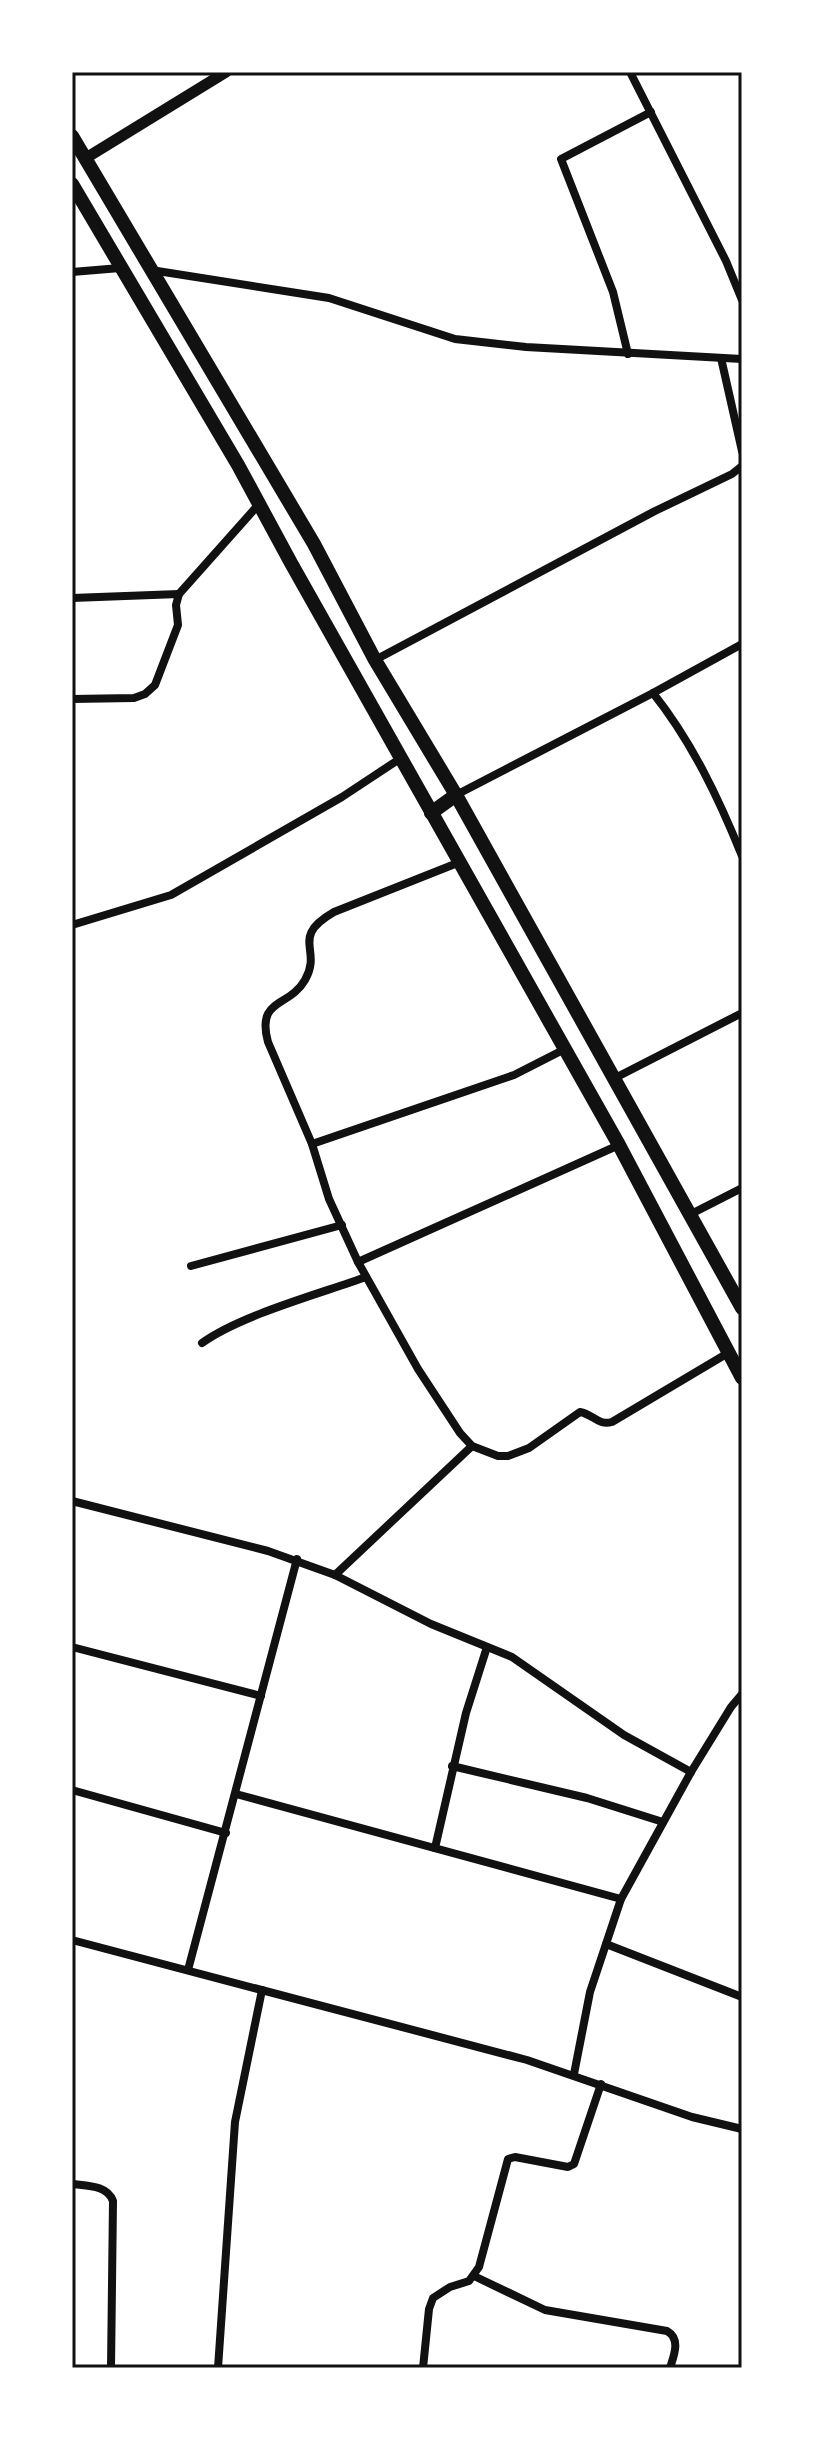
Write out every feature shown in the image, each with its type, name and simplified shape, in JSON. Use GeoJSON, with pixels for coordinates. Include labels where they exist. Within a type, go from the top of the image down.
{"type":"FeatureCollection","features":[{"type":"Feature","properties":{"kind":"main road"},"geometry":{"type":"LineString","coordinates":[[72,136],[314,544],[375,660],[456,795],[742,1308]]}},
{"type":"Feature","properties":{"kind":"main road"},"geometry":{"type":"LineString","coordinates":[[72,184],[259,504],[619,1145],[742,1378]]}},
{"type":"Feature","properties":{"kind":"main road"},"geometry":{"type":"LineString","coordinates":[[431,813],[456,795]]}},
{"type":"Feature","properties":{"kind":"street"},"geometry":{"type":"LineString","coordinates":[[86,158],[226,72]]}},
{"type":"Feature","properties":{"kind":"street"},"geometry":{"type":"LineString","coordinates":[[630,72],[726,261],[742,300]]}},
{"type":"Feature","properties":{"kind":"street"},"geometry":{"type":"LineString","coordinates":[[628,354],[613,292],[561,159],[651,112]]}},
{"type":"Feature","properties":{"kind":"street"},"geometry":{"type":"LineString","coordinates":[[72,272],[120,268]]}},
{"type":"Feature","properties":{"kind":"street"},"geometry":{"type":"LineString","coordinates":[[150,270],[329,298],[455,339],[526,347],[742,359]]}},
{"type":"Feature","properties":{"kind":"street"},"geometry":{"type":"LineString","coordinates":[[721,358],[742,451]]}},
{"type":"Feature","properties":{"kind":"street"},"geometry":{"type":"LineString","coordinates":[[375,660],[742,466]]}},
{"type":"Feature","properties":{"kind":"street"},"geometry":{"type":"LineString","coordinates":[[72,699],[134,698],[155,685],[178,625],[176,605],[179,594],[259,504]]}},
{"type":"Feature","properties":{"kind":"street"},"geometry":{"type":"LineString","coordinates":[[72,598],[179,594]]}},
{"type":"Feature","properties":{"kind":"street"},"geometry":{"type":"LineString","coordinates":[[456,795],[742,644]]}},
{"type":"Feature","properties":{"kind":"street"},"geometry":{"type":"LineString","coordinates":[[653,693],[672,717],[702,769],[742,856]]}},
{"type":"Feature","properties":{"kind":"street"},"geometry":{"type":"LineString","coordinates":[[72,925],[171,895],[342,797],[401,758]]}},
{"type":"Feature","properties":{"kind":"street"},"geometry":{"type":"LineString","coordinates":[[460,862],[334,912],[320,921],[309,936],[309,971],[304,983],[270,1009],[266,1016],[264,1026],[268,1042],[312,1144],[329,1199],[366,1277],[418,1369],[460,1433],[472,1446],[498,1456],[508,1456],[529,1448],[580,1412],[599,1422],[612,1422],[728,1353]]}},
{"type":"Feature","properties":{"kind":"street"},"geometry":{"type":"LineString","coordinates":[[615,1078],[742,1013]]}},
{"type":"Feature","properties":{"kind":"street"},"geometry":{"type":"LineString","coordinates":[[312,1144],[485,1086],[565,1049]]}},
{"type":"Feature","properties":{"kind":"street"},"geometry":{"type":"LineString","coordinates":[[358,1262],[619,1145]]}},
{"type":"Feature","properties":{"kind":"street"},"geometry":{"type":"LineString","coordinates":[[691,1214],[742,1188]]}},
{"type":"Feature","properties":{"kind":"street"},"geometry":{"type":"LineString","coordinates":[[191,1266],[342,1225]]}},
{"type":"Feature","properties":{"kind":"street"},"geometry":{"type":"LineString","coordinates":[[202,1343],[215,1334],[259,1316],[366,1277]]}},
{"type":"Feature","properties":{"kind":"street"},"geometry":{"type":"LineString","coordinates":[[335,1575],[472,1446]]}},
{"type":"Feature","properties":{"kind":"street"},"geometry":{"type":"LineString","coordinates":[[72,1501],[297,1559],[335,1575],[431,1624],[512,1657],[624,1735],[691,1772]]}},
{"type":"Feature","properties":{"kind":"street"},"geometry":{"type":"LineString","coordinates":[[188,1970],[297,1559]]}},
{"type":"Feature","properties":{"kind":"street"},"geometry":{"type":"LineString","coordinates":[[72,1647],[261,1696]]}},
{"type":"Feature","properties":{"kind":"street"},"geometry":{"type":"LineString","coordinates":[[435,1848],[452,1766],[487,1647]]}},
{"type":"Feature","properties":{"kind":"street"},"geometry":{"type":"LineString","coordinates":[[574,2074],[590,1992],[621,1899],[691,1772],[742,1694]]}},
{"type":"Feature","properties":{"kind":"street"},"geometry":{"type":"LineString","coordinates":[[452,1766],[587,1798],[663,1822]]}},
{"type":"Feature","properties":{"kind":"street"},"geometry":{"type":"LineString","coordinates":[[72,1790],[226,1833]]}},
{"type":"Feature","properties":{"kind":"street"},"geometry":{"type":"LineString","coordinates":[[236,1794],[621,1899]]}},
{"type":"Feature","properties":{"kind":"street"},"geometry":{"type":"LineString","coordinates":[[72,1940],[574,2074],[692,2117],[742,2129]]}},
{"type":"Feature","properties":{"kind":"street"},"geometry":{"type":"LineString","coordinates":[[606,1944],[742,1997]]}},
{"type":"Feature","properties":{"kind":"street"},"geometry":{"type":"LineString","coordinates":[[218,2368],[235,2122],[262,1990]]}},
{"type":"Feature","properties":{"kind":"street"},"geometry":{"type":"LineString","coordinates":[[423,2368],[429,2309],[433,2298],[474,2276],[479,2267],[508,2159],[515,2157],[568,2167],[574,2164],[601,2084]]}},
{"type":"Feature","properties":{"kind":"street"},"geometry":{"type":"LineString","coordinates":[[72,2184],[105,2190],[113,2201],[111,2368]]}},
{"type":"Feature","properties":{"kind":"street"},"geometry":{"type":"LineString","coordinates":[[474,2276],[545,2310],[667,2331],[676,2341],[670,2368]]}}]}
